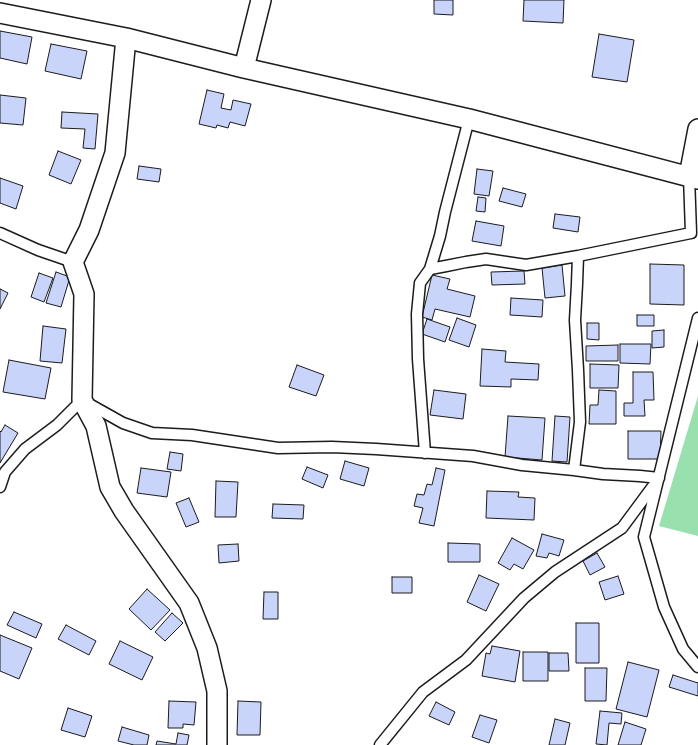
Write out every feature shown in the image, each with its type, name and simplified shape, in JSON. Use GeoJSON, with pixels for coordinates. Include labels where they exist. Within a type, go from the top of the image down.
{"type":"FeatureCollection","features":[{"type":"Feature","properties":{"kind":"street"},"geometry":{"type":"LineString","coordinates":[[244,68],[261,0]]}},
{"type":"Feature","properties":{"kind":"street"},"geometry":{"type":"LineString","coordinates":[[0,13],[126,38],[244,68],[469,119],[694,177],[698,128]]}},
{"type":"Feature","properties":{"kind":"street"},"geometry":{"type":"LineString","coordinates":[[126,38],[115,153],[89,230],[73,262],[84,294],[82,400],[96,426],[110,487],[124,512],[189,603],[207,648],[217,691],[216,745]]}},
{"type":"Feature","properties":{"kind":"lane"},"geometry":{"type":"LineString","coordinates":[[425,453],[418,359],[417,314],[420,283],[430,269],[440,236],[469,119]]}},
{"type":"Feature","properties":{"kind":"lane"},"geometry":{"type":"LineString","coordinates":[[430,269],[486,259],[526,265],[691,233],[694,177]]}},
{"type":"Feature","properties":{"kind":"lane"},"geometry":{"type":"LineString","coordinates":[[0,233],[38,250],[73,262]]}},
{"type":"Feature","properties":{"kind":"lane"},"geometry":{"type":"LineString","coordinates":[[574,470],[580,422],[575,320],[578,284],[578,256]]}},
{"type":"Feature","properties":{"kind":"lane"},"geometry":{"type":"LineString","coordinates":[[698,318],[644,537],[664,607],[682,649],[698,667]]}},
{"type":"Feature","properties":{"kind":"lane"},"geometry":{"type":"LineString","coordinates":[[0,487],[5,472],[25,449],[56,425],[82,400],[123,423],[152,433],[192,435],[278,448],[332,447],[473,456],[522,465],[603,474],[659,478]]}},
{"type":"Feature","properties":{"kind":"lane"},"geometry":{"type":"LineString","coordinates":[[380,745],[423,692],[466,660],[524,598],[555,572],[622,528],[659,478]]}},
{"type":"Feature","properties":{"kind":"green space"},"geometry":{"type":"Polygon","coordinates":[[[698,396],[698,536],[659,526],[698,396]]]}},
{"type":"Feature","properties":{"kind":"building"},"geometry":{"type":"Polygon","coordinates":[[[434,0],[453,0],[453,15],[434,14],[434,0]]]}},
{"type":"Feature","properties":{"kind":"building"},"geometry":{"type":"Polygon","coordinates":[[[524,0],[564,0],[563,23],[523,21],[524,0]]]}},
{"type":"Feature","properties":{"kind":"building"},"geometry":{"type":"Polygon","coordinates":[[[0,31],[32,37],[27,64],[0,58],[0,31]]]}},
{"type":"Feature","properties":{"kind":"building"},"geometry":{"type":"Polygon","coordinates":[[[599,34],[634,40],[627,82],[592,77],[599,34]]]}},
{"type":"Feature","properties":{"kind":"building"},"geometry":{"type":"Polygon","coordinates":[[[51,44],[87,51],[81,79],[45,71],[51,44]]]}},
{"type":"Feature","properties":{"kind":"building"},"geometry":{"type":"Polygon","coordinates":[[[207,90],[224,94],[221,108],[231,110],[233,100],[251,104],[245,126],[230,122],[228,128],[217,125],[216,128],[199,124],[207,90]]]}},
{"type":"Feature","properties":{"kind":"building"},"geometry":{"type":"Polygon","coordinates":[[[0,95],[26,98],[23,125],[0,123],[0,95]]]}},
{"type":"Feature","properties":{"kind":"building"},"geometry":{"type":"Polygon","coordinates":[[[62,112],[98,114],[95,149],[83,148],[85,129],[61,128],[62,112]]]}},
{"type":"Feature","properties":{"kind":"building"},"geometry":{"type":"Polygon","coordinates":[[[58,151],[81,160],[71,184],[49,175],[58,151]]]}},
{"type":"Feature","properties":{"kind":"building"},"geometry":{"type":"Polygon","coordinates":[[[139,166],[161,169],[159,182],[137,179],[139,166]]]}},
{"type":"Feature","properties":{"kind":"building"},"geometry":{"type":"Polygon","coordinates":[[[477,169],[493,171],[489,196],[474,194],[477,169]]]}},
{"type":"Feature","properties":{"kind":"building"},"geometry":{"type":"Polygon","coordinates":[[[0,178],[23,186],[16,209],[0,203],[0,178]]]}},
{"type":"Feature","properties":{"kind":"building"},"geometry":{"type":"Polygon","coordinates":[[[503,188],[526,194],[522,207],[499,201],[503,188]]]}},
{"type":"Feature","properties":{"kind":"building"},"geometry":{"type":"Polygon","coordinates":[[[478,197],[486,198],[485,212],[476,211],[478,197]]]}},
{"type":"Feature","properties":{"kind":"building"},"geometry":{"type":"Polygon","coordinates":[[[555,214],[580,217],[578,232],[553,228],[555,214]]]}},
{"type":"Feature","properties":{"kind":"building"},"geometry":{"type":"Polygon","coordinates":[[[476,221],[504,226],[501,246],[472,241],[476,221]]]}},
{"type":"Feature","properties":{"kind":"building"},"geometry":{"type":"Polygon","coordinates":[[[650,264],[684,265],[684,305],[650,304],[650,264]]]}},
{"type":"Feature","properties":{"kind":"building"},"geometry":{"type":"Polygon","coordinates":[[[562,265],[565,296],[545,298],[542,268],[562,265]]]}},
{"type":"Feature","properties":{"kind":"building"},"geometry":{"type":"Polygon","coordinates":[[[524,271],[525,284],[492,285],[491,272],[524,271]]]}},
{"type":"Feature","properties":{"kind":"building"},"geometry":{"type":"Polygon","coordinates":[[[56,272],[70,277],[61,307],[46,303],[56,272]]]}},
{"type":"Feature","properties":{"kind":"building"},"geometry":{"type":"Polygon","coordinates":[[[39,273],[53,278],[44,302],[31,297],[39,273]]]}},
{"type":"Feature","properties":{"kind":"building"},"geometry":{"type":"Polygon","coordinates":[[[432,275],[450,279],[447,289],[475,296],[470,317],[435,309],[432,320],[422,317],[432,275]]]}},
{"type":"Feature","properties":{"kind":"building"},"geometry":{"type":"Polygon","coordinates":[[[0,289],[8,293],[0,309],[0,289]]]}},
{"type":"Feature","properties":{"kind":"building"},"geometry":{"type":"Polygon","coordinates":[[[511,298],[543,300],[542,317],[510,315],[511,298]]]}},
{"type":"Feature","properties":{"kind":"building"},"geometry":{"type":"Polygon","coordinates":[[[637,315],[654,315],[654,326],[637,326],[637,315]]]}},
{"type":"Feature","properties":{"kind":"building"},"geometry":{"type":"Polygon","coordinates":[[[457,318],[476,325],[469,347],[449,340],[457,318]]]}},
{"type":"Feature","properties":{"kind":"building"},"geometry":{"type":"Polygon","coordinates":[[[427,319],[450,327],[445,342],[422,334],[427,319]]]}},
{"type":"Feature","properties":{"kind":"building"},"geometry":{"type":"Polygon","coordinates":[[[587,323],[599,323],[599,340],[587,339],[587,323]]]}},
{"type":"Feature","properties":{"kind":"building"},"geometry":{"type":"Polygon","coordinates":[[[43,326],[66,329],[62,363],[40,361],[43,326]]]}},
{"type":"Feature","properties":{"kind":"building"},"geometry":{"type":"Polygon","coordinates":[[[664,330],[664,347],[652,348],[652,331],[664,330]]]}},
{"type":"Feature","properties":{"kind":"building"},"geometry":{"type":"Polygon","coordinates":[[[620,344],[651,344],[650,364],[620,363],[620,344]]]}},
{"type":"Feature","properties":{"kind":"building"},"geometry":{"type":"Polygon","coordinates":[[[618,345],[618,361],[586,361],[586,346],[618,345]]]}},
{"type":"Feature","properties":{"kind":"building"},"geometry":{"type":"Polygon","coordinates":[[[482,349],[506,351],[505,362],[539,364],[538,380],[511,379],[511,387],[480,386],[482,349]]]}},
{"type":"Feature","properties":{"kind":"building"},"geometry":{"type":"Polygon","coordinates":[[[9,360],[51,368],[45,399],[3,392],[9,360]]]}},
{"type":"Feature","properties":{"kind":"building"},"geometry":{"type":"Polygon","coordinates":[[[590,364],[619,365],[618,388],[590,388],[590,364]]]}},
{"type":"Feature","properties":{"kind":"building"},"geometry":{"type":"Polygon","coordinates":[[[297,365],[324,375],[316,396],[289,387],[297,365]]]}},
{"type":"Feature","properties":{"kind":"building"},"geometry":{"type":"Polygon","coordinates":[[[633,372],[653,372],[654,400],[644,400],[645,416],[624,416],[624,403],[633,403],[633,372]]]}},
{"type":"Feature","properties":{"kind":"building"},"geometry":{"type":"Polygon","coordinates":[[[434,390],[466,394],[463,419],[430,415],[434,390]]]}},
{"type":"Feature","properties":{"kind":"building"},"geometry":{"type":"Polygon","coordinates":[[[599,390],[616,391],[616,424],[589,424],[590,405],[598,405],[599,390]]]}},
{"type":"Feature","properties":{"kind":"building"},"geometry":{"type":"Polygon","coordinates":[[[508,416],[545,418],[542,460],[505,457],[508,416]]]}},
{"type":"Feature","properties":{"kind":"building"},"geometry":{"type":"Polygon","coordinates":[[[555,416],[570,417],[567,462],[552,461],[555,416]]]}},
{"type":"Feature","properties":{"kind":"building"},"geometry":{"type":"Polygon","coordinates":[[[5,425],[18,433],[0,463],[0,431],[1,432],[5,425]]]}},
{"type":"Feature","properties":{"kind":"building"},"geometry":{"type":"Polygon","coordinates":[[[628,431],[661,431],[660,459],[628,459],[628,431]]]}},
{"type":"Feature","properties":{"kind":"building"},"geometry":{"type":"Polygon","coordinates":[[[170,452],[183,454],[181,471],[167,469],[170,452]]]}},
{"type":"Feature","properties":{"kind":"building"},"geometry":{"type":"Polygon","coordinates":[[[345,461],[369,468],[364,486],[340,479],[345,461]]]}},
{"type":"Feature","properties":{"kind":"building"},"geometry":{"type":"Polygon","coordinates":[[[307,467],[328,475],[323,488],[302,479],[307,467]]]}},
{"type":"Feature","properties":{"kind":"building"},"geometry":{"type":"Polygon","coordinates":[[[141,468],[171,472],[167,497],[137,493],[141,468]]]}},
{"type":"Feature","properties":{"kind":"building"},"geometry":{"type":"Polygon","coordinates":[[[436,468],[445,470],[434,526],[419,523],[423,508],[414,506],[417,494],[424,495],[427,484],[432,485],[436,468]]]}},
{"type":"Feature","properties":{"kind":"building"},"geometry":{"type":"Polygon","coordinates":[[[216,481],[238,482],[236,517],[215,517],[216,481]]]}},
{"type":"Feature","properties":{"kind":"building"},"geometry":{"type":"Polygon","coordinates":[[[487,491],[519,492],[518,497],[535,498],[534,520],[486,518],[487,491]]]}},
{"type":"Feature","properties":{"kind":"building"},"geometry":{"type":"Polygon","coordinates":[[[189,498],[199,522],[186,527],[176,503],[189,498]]]}},
{"type":"Feature","properties":{"kind":"building"},"geometry":{"type":"Polygon","coordinates":[[[273,504],[304,505],[303,519],[272,518],[273,504]]]}},
{"type":"Feature","properties":{"kind":"building"},"geometry":{"type":"Polygon","coordinates":[[[542,534],[564,540],[559,556],[549,553],[547,558],[536,556],[542,534]]]}},
{"type":"Feature","properties":{"kind":"building"},"geometry":{"type":"Polygon","coordinates":[[[512,538],[534,550],[523,569],[514,564],[510,570],[498,563],[512,538]]]}},
{"type":"Feature","properties":{"kind":"building"},"geometry":{"type":"Polygon","coordinates":[[[448,543],[480,544],[480,562],[448,562],[448,543]]]}},
{"type":"Feature","properties":{"kind":"building"},"geometry":{"type":"Polygon","coordinates":[[[238,544],[239,561],[219,563],[218,545],[238,544]]]}},
{"type":"Feature","properties":{"kind":"building"},"geometry":{"type":"Polygon","coordinates":[[[597,553],[605,567],[590,575],[583,561],[597,553]]]}},
{"type":"Feature","properties":{"kind":"building"},"geometry":{"type":"Polygon","coordinates":[[[479,575],[499,584],[486,611],[467,602],[479,575]]]}},
{"type":"Feature","properties":{"kind":"building"},"geometry":{"type":"Polygon","coordinates":[[[618,576],[624,594],[605,600],[599,582],[618,576]]]}},
{"type":"Feature","properties":{"kind":"building"},"geometry":{"type":"Polygon","coordinates":[[[392,577],[412,577],[412,593],[392,593],[392,577]]]}},
{"type":"Feature","properties":{"kind":"building"},"geometry":{"type":"Polygon","coordinates":[[[147,589],[170,610],[151,630],[129,609],[147,589]]]}},
{"type":"Feature","properties":{"kind":"building"},"geometry":{"type":"Polygon","coordinates":[[[264,592],[278,592],[278,619],[263,619],[264,592]]]}},
{"type":"Feature","properties":{"kind":"building"},"geometry":{"type":"Polygon","coordinates":[[[14,612],[42,624],[36,638],[7,625],[14,612]]]}},
{"type":"Feature","properties":{"kind":"building"},"geometry":{"type":"Polygon","coordinates":[[[172,613],[183,623],[165,641],[155,632],[172,613]]]}},
{"type":"Feature","properties":{"kind":"building"},"geometry":{"type":"Polygon","coordinates":[[[576,623],[599,623],[599,663],[576,663],[576,623]]]}},
{"type":"Feature","properties":{"kind":"building"},"geometry":{"type":"Polygon","coordinates":[[[66,625],[96,641],[89,655],[58,639],[66,625]]]}},
{"type":"Feature","properties":{"kind":"building"},"geometry":{"type":"Polygon","coordinates":[[[0,635],[32,648],[19,679],[0,671],[0,635]]]}},
{"type":"Feature","properties":{"kind":"building"},"geometry":{"type":"Polygon","coordinates":[[[120,641],[153,657],[142,680],[109,664],[120,641]]]}},
{"type":"Feature","properties":{"kind":"building"},"geometry":{"type":"Polygon","coordinates":[[[492,646],[520,651],[515,682],[482,676],[486,653],[490,654],[492,646]]]}},
{"type":"Feature","properties":{"kind":"building"},"geometry":{"type":"Polygon","coordinates":[[[523,652],[548,652],[548,681],[523,681],[523,652]]]}},
{"type":"Feature","properties":{"kind":"building"},"geometry":{"type":"Polygon","coordinates":[[[549,653],[568,653],[569,671],[549,671],[549,653]]]}},
{"type":"Feature","properties":{"kind":"building"},"geometry":{"type":"Polygon","coordinates":[[[628,662],[659,670],[647,717],[616,709],[628,662]]]}},
{"type":"Feature","properties":{"kind":"building"},"geometry":{"type":"Polygon","coordinates":[[[585,668],[607,668],[606,701],[585,701],[585,668]]]}},
{"type":"Feature","properties":{"kind":"building"},"geometry":{"type":"Polygon","coordinates":[[[673,675],[698,683],[698,696],[669,687],[673,675]]]}},
{"type":"Feature","properties":{"kind":"building"},"geometry":{"type":"Polygon","coordinates":[[[169,701],[196,702],[194,725],[183,724],[183,728],[168,728],[169,701]]]}},
{"type":"Feature","properties":{"kind":"building"},"geometry":{"type":"Polygon","coordinates":[[[238,701],[261,702],[260,735],[237,735],[238,701]]]}},
{"type":"Feature","properties":{"kind":"building"},"geometry":{"type":"Polygon","coordinates":[[[436,702],[455,712],[449,725],[429,716],[436,702]]]}},
{"type":"Feature","properties":{"kind":"building"},"geometry":{"type":"Polygon","coordinates":[[[68,708],[92,716],[85,737],[61,730],[68,708]]]}},
{"type":"Feature","properties":{"kind":"building"},"geometry":{"type":"Polygon","coordinates":[[[600,711],[622,713],[621,724],[609,723],[607,745],[596,744],[600,711]]]}},
{"type":"Feature","properties":{"kind":"building"},"geometry":{"type":"Polygon","coordinates":[[[480,715],[497,720],[489,743],[472,737],[480,715]]]}},
{"type":"Feature","properties":{"kind":"building"},"geometry":{"type":"Polygon","coordinates":[[[555,719],[570,723],[565,745],[549,745],[555,719]]]}},
{"type":"Feature","properties":{"kind":"building"},"geometry":{"type":"Polygon","coordinates":[[[625,722],[646,729],[641,745],[618,745],[625,722]]]}},
{"type":"Feature","properties":{"kind":"building"},"geometry":{"type":"Polygon","coordinates":[[[122,727],[149,735],[147,745],[134,745],[118,741],[122,727]]]}},
{"type":"Feature","properties":{"kind":"building"},"geometry":{"type":"Polygon","coordinates":[[[178,733],[189,735],[187,745],[156,745],[157,741],[176,744],[178,733]]]}}]}
